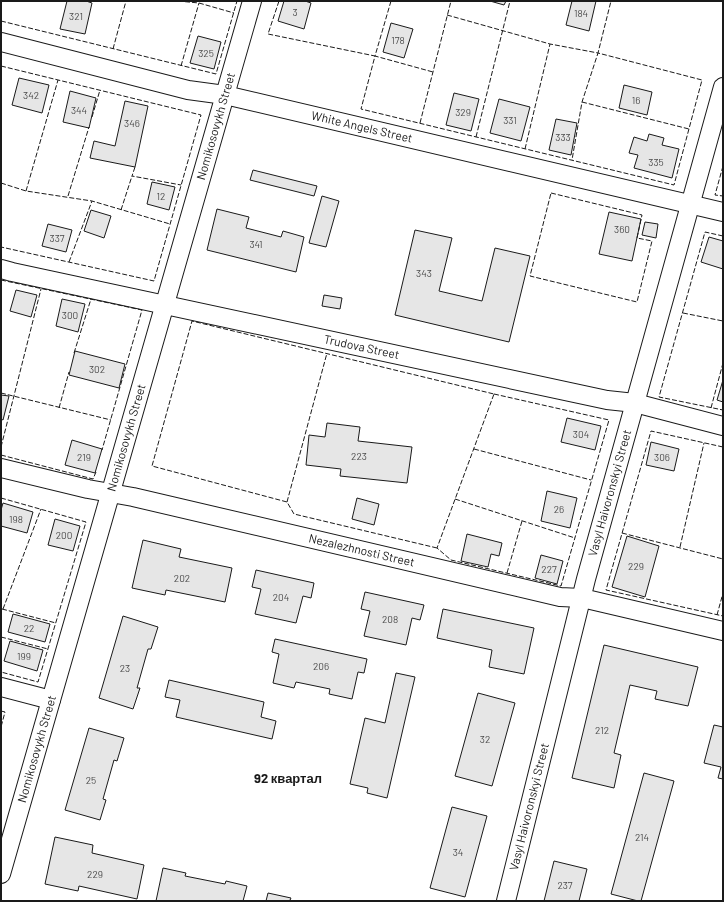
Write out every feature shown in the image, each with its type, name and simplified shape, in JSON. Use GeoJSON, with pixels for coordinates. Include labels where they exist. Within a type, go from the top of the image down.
{"type":"FeatureCollection","features":[{"type":"Feature","properties":{"kind":"street","name":"Nomikosovykh Street"},"geometry":{"type":"LineString","coordinates":[[1,874],[252,1]]}},
{"type":"Feature","properties":{"kind":"street","name":"White Angels Street"},"geometry":{"type":"LineString","coordinates":[[1,42],[188,90],[225,95],[723,212]]}},
{"type":"Feature","properties":{"kind":"street","name":"Vasyl Haivoronskyi Street"},"geometry":{"type":"LineString","coordinates":[[506,901],[582,598],[723,88]]}},
{"type":"Feature","properties":{"kind":"street","name":"Trudova Street"},"geometry":{"type":"LineString","coordinates":[[1,269],[599,398],[635,403],[723,426]]}},
{"type":"Feature","properties":{"kind":"street","name":"Nezalezhnosti Street"},"geometry":{"type":"LineString","coordinates":[[1,468],[88,489],[133,497],[560,597],[582,598],[723,631]]}},
{"type":"Feature","properties":{"kind":"street"},"geometry":{"type":"LineString","coordinates":[[1,687],[51,700]]}},
{"type":"Feature","properties":{"kind":"building"},"geometry":{"type":"Polygon","coordinates":[[[67,1],[86,1],[92,3],[85,34],[60,29],[67,1]]]}},
{"type":"Feature","properties":{"kind":"building"},"geometry":{"type":"Polygon","coordinates":[[[284,1],[305,1],[311,3],[304,29],[278,21],[284,1]]]}},
{"type":"Feature","properties":{"kind":"building"},"geometry":{"type":"Polygon","coordinates":[[[490,1],[506,1],[504,5],[490,1]]]}},
{"type":"Feature","properties":{"kind":"building"},"geometry":{"type":"Polygon","coordinates":[[[572,1],[596,1],[589,31],[566,25],[572,1]]]}},
{"type":"Feature","properties":{"kind":"building"},"geometry":{"type":"Polygon","coordinates":[[[391,23],[413,29],[404,58],[383,52],[391,23]]]}},
{"type":"Feature","properties":{"kind":"building"},"geometry":{"type":"Polygon","coordinates":[[[198,36],[221,42],[214,69],[190,63],[198,36]]]}},
{"type":"Feature","properties":{"kind":"building"},"geometry":{"type":"Polygon","coordinates":[[[19,78],[49,85],[42,113],[12,105],[19,78]]]}},
{"type":"Feature","properties":{"kind":"building"},"geometry":{"type":"Polygon","coordinates":[[[624,85],[652,92],[647,115],[619,108],[624,85]]]}},
{"type":"Feature","properties":{"kind":"building"},"geometry":{"type":"Polygon","coordinates":[[[70,91],[96,98],[89,128],[63,122],[70,91]]]}},
{"type":"Feature","properties":{"kind":"building"},"geometry":{"type":"Polygon","coordinates":[[[454,93],[479,99],[471,131],[446,125],[454,93]]]}},
{"type":"Feature","properties":{"kind":"building"},"geometry":{"type":"Polygon","coordinates":[[[499,99],[530,107],[521,141],[490,133],[499,99]]]}},
{"type":"Feature","properties":{"kind":"building"},"geometry":{"type":"Polygon","coordinates":[[[125,101],[148,106],[135,167],[90,158],[94,141],[115,146],[125,101]]]}},
{"type":"Feature","properties":{"kind":"building"},"geometry":{"type":"Polygon","coordinates":[[[556,119],[577,123],[571,155],[549,150],[556,119]]]}},
{"type":"Feature","properties":{"kind":"building"},"geometry":{"type":"Polygon","coordinates":[[[649,134],[664,138],[662,145],[679,149],[672,178],[634,168],[638,155],[629,153],[634,137],[647,141],[649,134]]]}},
{"type":"Feature","properties":{"kind":"building"},"geometry":{"type":"Polygon","coordinates":[[[253,170],[317,186],[314,196],[250,180],[253,170]]]}},
{"type":"Feature","properties":{"kind":"building"},"geometry":{"type":"Polygon","coordinates":[[[152,182],[175,187],[169,210],[147,204],[152,182]]]}},
{"type":"Feature","properties":{"kind":"building"},"geometry":{"type":"Polygon","coordinates":[[[322,196],[339,201],[326,247],[309,243],[322,196]]]}},
{"type":"Feature","properties":{"kind":"building"},"geometry":{"type":"Polygon","coordinates":[[[217,209],[249,217],[246,228],[281,237],[283,231],[304,237],[296,272],[207,250],[217,209]]]}},
{"type":"Feature","properties":{"kind":"building"},"geometry":{"type":"Polygon","coordinates":[[[91,210],[111,216],[104,238],[84,231],[91,210]]]}},
{"type":"Feature","properties":{"kind":"building"},"geometry":{"type":"Polygon","coordinates":[[[609,212],[641,219],[632,261],[599,254],[609,212]]]}},
{"type":"Feature","properties":{"kind":"building"},"geometry":{"type":"Polygon","coordinates":[[[645,222],[658,224],[656,238],[642,235],[645,222]]]}},
{"type":"Feature","properties":{"kind":"building"},"geometry":{"type":"Polygon","coordinates":[[[48,224],[72,230],[66,252],[42,246],[48,224]]]}},
{"type":"Feature","properties":{"kind":"building"},"geometry":{"type":"Polygon","coordinates":[[[415,230],[452,238],[439,291],[482,301],[495,248],[530,256],[509,342],[395,315],[415,230]]]}},
{"type":"Feature","properties":{"kind":"building"},"geometry":{"type":"Polygon","coordinates":[[[709,237],[723,241],[723,269],[701,262],[709,237]]]}},
{"type":"Feature","properties":{"kind":"building"},"geometry":{"type":"Polygon","coordinates":[[[16,290],[37,295],[31,317],[10,311],[16,290]]]}},
{"type":"Feature","properties":{"kind":"building"},"geometry":{"type":"Polygon","coordinates":[[[324,295],[342,298],[340,309],[322,306],[324,295]]]}},
{"type":"Feature","properties":{"kind":"building"},"geometry":{"type":"Polygon","coordinates":[[[62,299],[85,304],[78,332],[56,326],[62,299]]]}},
{"type":"Feature","properties":{"kind":"building"},"geometry":{"type":"Polygon","coordinates":[[[75,351],[125,364],[119,388],[69,375],[75,351]]]}},
{"type":"Feature","properties":{"kind":"building"},"geometry":{"type":"Polygon","coordinates":[[[723,380],[723,402],[717,400],[723,380]]]}},
{"type":"Feature","properties":{"kind":"building"},"geometry":{"type":"Polygon","coordinates":[[[1,395],[9,396],[3,420],[1,419],[1,395]]]}},
{"type":"Feature","properties":{"kind":"building"},"geometry":{"type":"Polygon","coordinates":[[[567,418],[601,426],[595,450],[561,442],[567,418]]]}},
{"type":"Feature","properties":{"kind":"building"},"geometry":{"type":"Polygon","coordinates":[[[327,423],[360,427],[358,441],[412,447],[407,483],[340,476],[341,469],[306,465],[309,435],[325,437],[327,423]]]}},
{"type":"Feature","properties":{"kind":"building"},"geometry":{"type":"Polygon","coordinates":[[[72,440],[102,449],[95,473],[65,465],[72,440]]]}},
{"type":"Feature","properties":{"kind":"building"},"geometry":{"type":"Polygon","coordinates":[[[651,442],[679,449],[674,471],[646,465],[651,442]]]}},
{"type":"Feature","properties":{"kind":"building"},"geometry":{"type":"Polygon","coordinates":[[[547,491],[577,498],[570,528],[541,521],[547,491]]]}},
{"type":"Feature","properties":{"kind":"building"},"geometry":{"type":"Polygon","coordinates":[[[357,498],[379,504],[374,525],[352,519],[357,498]]]}},
{"type":"Feature","properties":{"kind":"building"},"geometry":{"type":"Polygon","coordinates":[[[3,503],[33,512],[27,533],[1,526],[1,510],[3,503]]]}},
{"type":"Feature","properties":{"kind":"building"},"geometry":{"type":"Polygon","coordinates":[[[55,519],[80,526],[73,551],[48,545],[55,519]]]}},
{"type":"Feature","properties":{"kind":"building"},"geometry":{"type":"Polygon","coordinates":[[[467,534],[502,543],[499,556],[491,554],[488,567],[461,561],[467,534]]]}},
{"type":"Feature","properties":{"kind":"building"},"geometry":{"type":"Polygon","coordinates":[[[627,536],[659,546],[645,597],[612,587],[627,536]]]}},
{"type":"Feature","properties":{"kind":"building"},"geometry":{"type":"Polygon","coordinates":[[[143,540],[181,549],[179,557],[232,568],[225,602],[166,590],[165,595],[132,588],[143,540]]]}},
{"type":"Feature","properties":{"kind":"building"},"geometry":{"type":"Polygon","coordinates":[[[541,555],[563,561],[557,584],[535,578],[541,555]]]}},
{"type":"Feature","properties":{"kind":"building"},"geometry":{"type":"Polygon","coordinates":[[[256,570],[314,583],[311,598],[303,596],[296,623],[255,614],[261,589],[252,587],[256,570]]]}},
{"type":"Feature","properties":{"kind":"building"},"geometry":{"type":"Polygon","coordinates":[[[365,592],[424,605],[420,620],[412,618],[406,645],[364,636],[370,611],[361,609],[365,592]]]}},
{"type":"Feature","properties":{"kind":"building"},"geometry":{"type":"Polygon","coordinates":[[[443,609],[534,628],[524,674],[489,667],[492,650],[437,638],[443,609]]]}},
{"type":"Feature","properties":{"kind":"building"},"geometry":{"type":"Polygon","coordinates":[[[13,614],[50,624],[45,642],[8,632],[13,614]]]}},
{"type":"Feature","properties":{"kind":"building"},"geometry":{"type":"Polygon","coordinates":[[[123,616],[158,627],[151,649],[148,649],[137,688],[140,688],[133,709],[99,698],[123,616]]]}},
{"type":"Feature","properties":{"kind":"building"},"geometry":{"type":"Polygon","coordinates":[[[275,639],[367,659],[364,673],[358,672],[352,699],[329,694],[330,689],[296,682],[294,688],[273,683],[279,654],[272,652],[275,639]]]}},
{"type":"Feature","properties":{"kind":"building"},"geometry":{"type":"Polygon","coordinates":[[[10,641],[43,650],[37,671],[4,661],[10,641]]]}},
{"type":"Feature","properties":{"kind":"building"},"geometry":{"type":"Polygon","coordinates":[[[604,645],[698,667],[688,706],[655,699],[657,691],[630,685],[614,753],[621,755],[614,788],[572,778],[604,645]]]}},
{"type":"Feature","properties":{"kind":"building"},"geometry":{"type":"Polygon","coordinates":[[[396,673],[415,677],[387,798],[367,793],[368,788],[350,784],[365,718],[385,723],[396,673]]]}},
{"type":"Feature","properties":{"kind":"building"},"geometry":{"type":"Polygon","coordinates":[[[169,680],[264,702],[261,717],[276,721],[272,739],[176,717],[180,700],[165,697],[169,680]]]}},
{"type":"Feature","properties":{"kind":"building"},"geometry":{"type":"Polygon","coordinates":[[[478,693],[515,703],[492,786],[455,776],[478,693]]]}},
{"type":"Feature","properties":{"kind":"building"},"geometry":{"type":"Polygon","coordinates":[[[714,725],[723,727],[723,779],[718,778],[721,767],[704,763],[714,725]]]}},
{"type":"Feature","properties":{"kind":"building"},"geometry":{"type":"Polygon","coordinates":[[[89,728],[124,738],[117,761],[114,760],[103,799],[106,800],[100,820],[65,810],[89,728]]]}},
{"type":"Feature","properties":{"kind":"building"},"geometry":{"type":"Polygon","coordinates":[[[644,773],[674,781],[641,901],[638,901],[611,894],[644,773]]]}},
{"type":"Feature","properties":{"kind":"building"},"geometry":{"type":"Polygon","coordinates":[[[452,807],[487,816],[465,897],[430,888],[452,807]]]}},
{"type":"Feature","properties":{"kind":"building"},"geometry":{"type":"Polygon","coordinates":[[[55,837],[93,845],[92,853],[144,865],[137,899],[79,886],[78,891],[45,884],[55,837]]]}},
{"type":"Feature","properties":{"kind":"building"},"geometry":{"type":"Polygon","coordinates":[[[554,861],[587,869],[579,901],[544,901],[554,861]]]}},
{"type":"Feature","properties":{"kind":"building"},"geometry":{"type":"Polygon","coordinates":[[[163,868],[186,873],[185,876],[225,884],[226,881],[247,886],[243,901],[156,901],[163,868]]]}},
{"type":"Feature","properties":{"kind":"building"},"geometry":{"type":"Polygon","coordinates":[[[268,893],[291,898],[290,900],[293,901],[266,901],[268,893]]]}},
{"type":"Feature","properties":{"kind":"fence"},"geometry":{"type":"LineString","coordinates":[[113,49],[126,1]]}},
{"type":"Feature","properties":{"kind":"fence"},"geometry":{"type":"LineString","coordinates":[[178,1],[199,3],[234,13]]}},
{"type":"Feature","properties":{"kind":"fence"},"geometry":{"type":"LineString","coordinates":[[1,21],[216,74],[237,1]]}},
{"type":"Feature","properties":{"kind":"fence"},"geometry":{"type":"LineString","coordinates":[[279,1],[268,34],[375,56],[361,109],[674,185],[702,80],[598,53],[611,1]]}},
{"type":"Feature","properties":{"kind":"fence"},"geometry":{"type":"LineString","coordinates":[[391,1],[375,56],[433,72]]}},
{"type":"Feature","properties":{"kind":"fence"},"geometry":{"type":"LineString","coordinates":[[420,123],[451,1]]}},
{"type":"Feature","properties":{"kind":"fence"},"geometry":{"type":"LineString","coordinates":[[476,137],[510,1]]}},
{"type":"Feature","properties":{"kind":"fence"},"geometry":{"type":"LineString","coordinates":[[181,66],[199,3]]}},
{"type":"Feature","properties":{"kind":"fence"},"geometry":{"type":"LineString","coordinates":[[447,15],[550,44],[598,53],[582,102],[572,160]]}},
{"type":"Feature","properties":{"kind":"fence"},"geometry":{"type":"LineString","coordinates":[[525,149],[550,44]]}},
{"type":"Feature","properties":{"kind":"fence"},"geometry":{"type":"LineString","coordinates":[[1,66],[201,115],[154,281],[1,247]]}},
{"type":"Feature","properties":{"kind":"fence"},"geometry":{"type":"LineString","coordinates":[[26,191],[58,80]]}},
{"type":"Feature","properties":{"kind":"fence"},"geometry":{"type":"LineString","coordinates":[[92,117],[100,90]]}},
{"type":"Feature","properties":{"kind":"fence"},"geometry":{"type":"LineString","coordinates":[[582,102],[689,129]]}},
{"type":"Feature","properties":{"kind":"fence"},"geometry":{"type":"LineString","coordinates":[[68,196],[89,127]]}},
{"type":"Feature","properties":{"kind":"fence"},"geometry":{"type":"LineString","coordinates":[[723,166],[715,195],[723,196]]}},
{"type":"Feature","properties":{"kind":"fence"},"geometry":{"type":"LineString","coordinates":[[135,167],[132,176],[181,185]]}},
{"type":"Feature","properties":{"kind":"fence"},"geometry":{"type":"LineString","coordinates":[[121,210],[132,176]]}},
{"type":"Feature","properties":{"kind":"fence"},"geometry":{"type":"LineString","coordinates":[[1,183],[26,191],[92,201],[170,224]]}},
{"type":"Feature","properties":{"kind":"fence"},"geometry":{"type":"LineString","coordinates":[[551,193],[642,215],[637,238],[652,241],[637,302],[530,276],[551,193]]}},
{"type":"Feature","properties":{"kind":"fence"},"geometry":{"type":"LineString","coordinates":[[69,262],[92,201]]}},
{"type":"Feature","properties":{"kind":"fence"},"geometry":{"type":"LineString","coordinates":[[723,236],[705,232],[659,397],[723,410]]}},
{"type":"Feature","properties":{"kind":"fence"},"geometry":{"type":"LineString","coordinates":[[1,280],[142,310],[102,450]]}},
{"type":"Feature","properties":{"kind":"fence"},"geometry":{"type":"LineString","coordinates":[[1,447],[41,289]]}},
{"type":"Feature","properties":{"kind":"fence"},"geometry":{"type":"LineString","coordinates":[[74,353],[91,299]]}},
{"type":"Feature","properties":{"kind":"fence"},"geometry":{"type":"LineString","coordinates":[[683,313],[723,321]]}},
{"type":"Feature","properties":{"kind":"fence"},"geometry":{"type":"LineString","coordinates":[[437,548],[294,514],[287,502],[152,466],[192,321],[494,394]]}},
{"type":"Feature","properties":{"kind":"fence"},"geometry":{"type":"LineString","coordinates":[[287,502],[327,353]]}},
{"type":"Feature","properties":{"kind":"fence"},"geometry":{"type":"LineString","coordinates":[[711,408],[723,363]]}},
{"type":"Feature","properties":{"kind":"fence"},"geometry":{"type":"LineString","coordinates":[[59,408],[69,372]]}},
{"type":"Feature","properties":{"kind":"fence"},"geometry":{"type":"LineString","coordinates":[[1,393],[111,420]]}},
{"type":"Feature","properties":{"kind":"fence"},"geometry":{"type":"LineString","coordinates":[[494,394],[609,420],[561,586],[451,560],[437,548],[494,394]]}},
{"type":"Feature","properties":{"kind":"fence"},"geometry":{"type":"LineString","coordinates":[[723,447],[651,431],[606,590],[723,616]]}},
{"type":"Feature","properties":{"kind":"fence"},"geometry":{"type":"LineString","coordinates":[[680,547],[704,443]]}},
{"type":"Feature","properties":{"kind":"fence"},"geometry":{"type":"LineString","coordinates":[[474,449],[591,480]]}},
{"type":"Feature","properties":{"kind":"fence"},"geometry":{"type":"LineString","coordinates":[[1,455],[93,479],[96,472]]}},
{"type":"Feature","properties":{"kind":"fence"},"geometry":{"type":"LineString","coordinates":[[1,498],[86,522],[38,682],[1,672]]}},
{"type":"Feature","properties":{"kind":"fence"},"geometry":{"type":"LineString","coordinates":[[455,499],[575,538]]}},
{"type":"Feature","properties":{"kind":"fence"},"geometry":{"type":"LineString","coordinates":[[3,609],[41,509]]}},
{"type":"Feature","properties":{"kind":"fence"},"geometry":{"type":"LineString","coordinates":[[507,573],[522,521]]}},
{"type":"Feature","properties":{"kind":"fence"},"geometry":{"type":"LineString","coordinates":[[622,533],[723,559]]}},
{"type":"Feature","properties":{"kind":"fence"},"geometry":{"type":"LineString","coordinates":[[717,615],[723,593]]}},
{"type":"Feature","properties":{"kind":"fence"},"geometry":{"type":"LineString","coordinates":[[2,609],[56,623]]}},
{"type":"Feature","properties":{"kind":"fence"},"geometry":{"type":"LineString","coordinates":[[1,637],[48,649]]}},
{"type":"Feature","properties":{"kind":"fence"},"geometry":{"type":"LineString","coordinates":[[1,711],[5,712],[1,727]]}},
{"type":"Feature","properties":{"kind":"district","name":"92 квартал"},"geometry":{"type":"Point","coordinates":[288,778]}}]}
